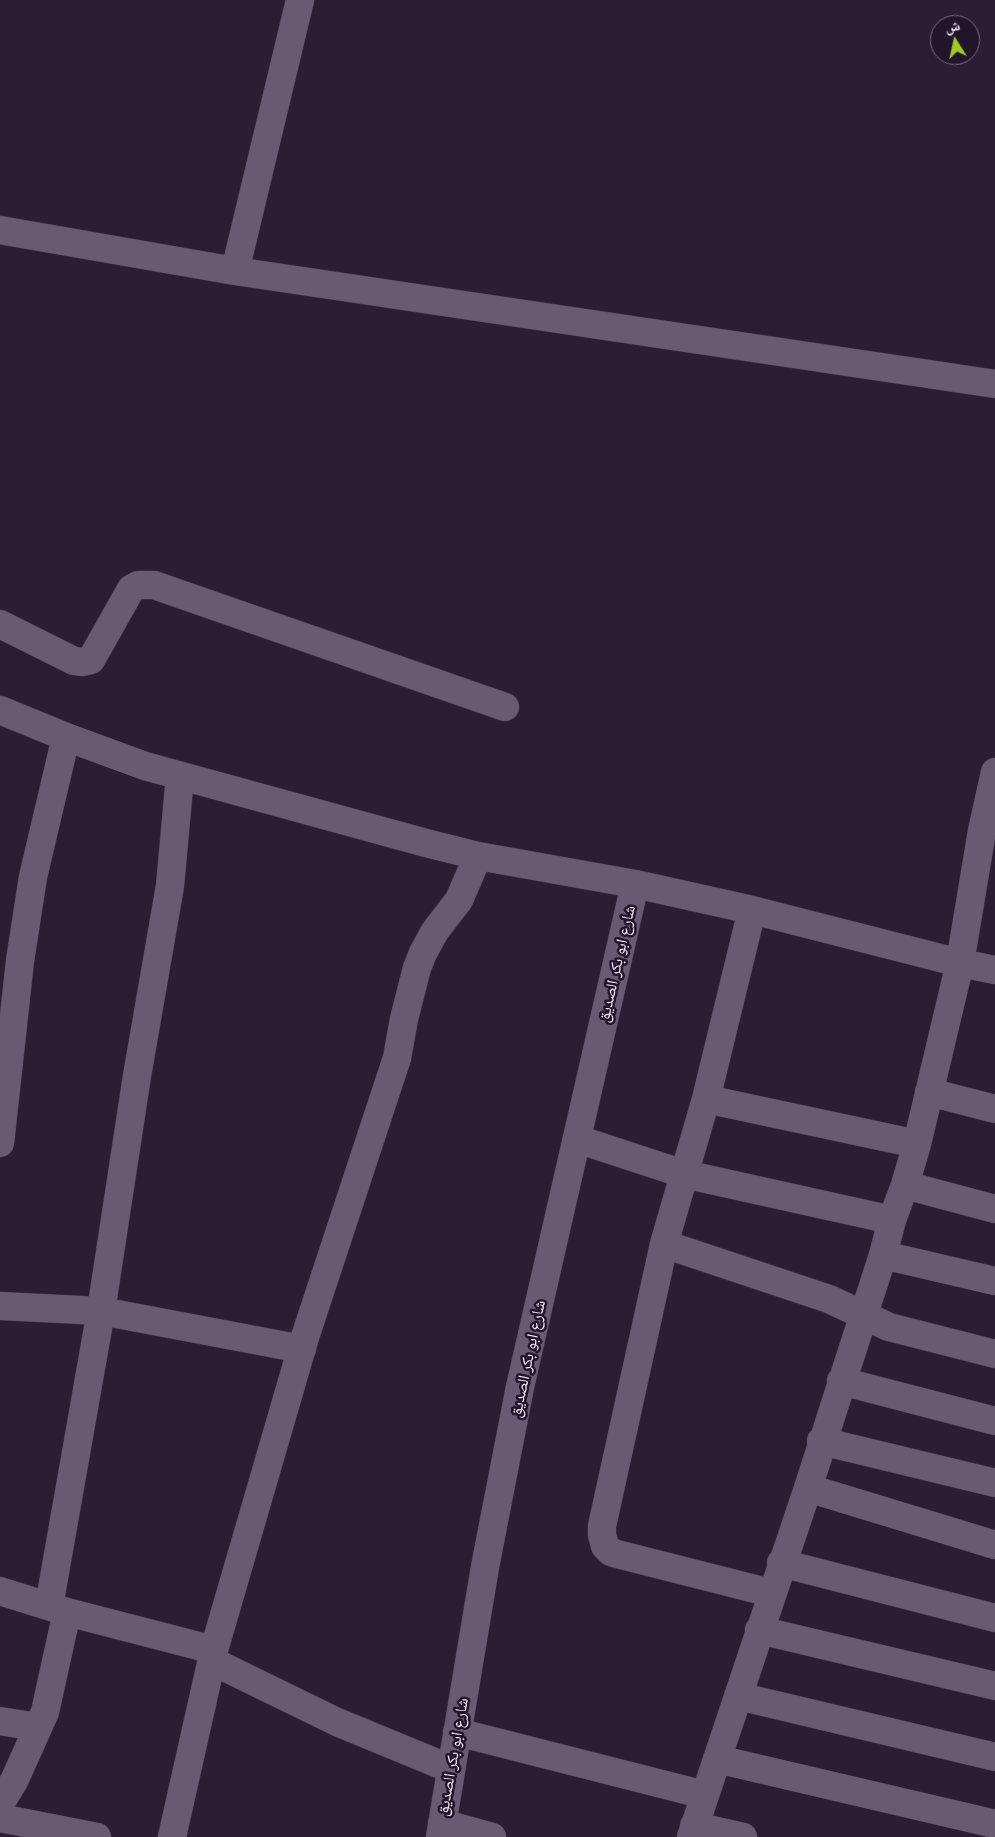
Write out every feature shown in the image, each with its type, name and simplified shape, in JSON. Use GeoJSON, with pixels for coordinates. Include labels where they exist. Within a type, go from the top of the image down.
{"type":"FeatureCollection","features":[{"type":"Feature","properties":{"kind":"street"},"geometry":{"type":"LineString","coordinates":[[235,271],[300,0]]}},
{"type":"Feature","properties":{"kind":"street"},"geometry":{"type":"LineString","coordinates":[[0,230],[235,271],[995,384]]}},
{"type":"Feature","properties":{"kind":"street"},"geometry":{"type":"LineString","coordinates":[[0,624],[74,660],[92,660],[131,588],[138,585],[154,586],[505,707]]}},
{"type":"Feature","properties":{"kind":"street"},"geometry":{"type":"LineString","coordinates":[[0,710],[145,766],[478,856],[635,884],[752,910],[960,963],[995,970]]}},
{"type":"Feature","properties":{"kind":"street"},"geometry":{"type":"LineString","coordinates":[[0,1143],[20,961],[33,877],[66,737]]}},
{"type":"Feature","properties":{"kind":"street"},"geometry":{"type":"LineString","coordinates":[[743,1837],[692,1831],[781,1563],[808,1488],[821,1441],[864,1314],[917,1144],[960,963],[982,830],[995,772]]}},
{"type":"Feature","properties":{"kind":"street"},"geometry":{"type":"LineString","coordinates":[[0,1804],[14,1781],[47,1704],[58,1609],[101,1311],[137,1076],[170,886],[180,776]]}},
{"type":"Feature","properties":{"kind":"street"},"geometry":{"type":"LineString","coordinates":[[172,1837],[213,1656],[302,1349],[344,1214],[397,1058],[404,1019],[423,953],[435,931],[459,900],[478,856]]}},
{"type":"Feature","properties":{"kind":"street","name":"شارع ابو بكر الصديق"},"geometry":{"type":"LineString","coordinates":[[441,1830],[486,1567],[520,1387],[635,884]]}},
{"type":"Feature","properties":{"kind":"street"},"geometry":{"type":"LineString","coordinates":[[752,910],[706,1099],[664,1244],[602,1526],[605,1546],[611,1552],[771,1593]]}},
{"type":"Feature","properties":{"kind":"street"},"geometry":{"type":"LineString","coordinates":[[929,1092],[995,1109]]}},
{"type":"Feature","properties":{"kind":"street"},"geometry":{"type":"LineString","coordinates":[[706,1099],[917,1144]]}},
{"type":"Feature","properties":{"kind":"street"},"geometry":{"type":"LineString","coordinates":[[577,1139],[684,1174],[892,1220]]}},
{"type":"Feature","properties":{"kind":"street"},"geometry":{"type":"LineString","coordinates":[[905,1185],[995,1209]]}},
{"type":"Feature","properties":{"kind":"street"},"geometry":{"type":"LineString","coordinates":[[664,1244],[820,1295],[890,1327],[995,1354]]}},
{"type":"Feature","properties":{"kind":"street"},"geometry":{"type":"LineString","coordinates":[[883,1254],[995,1281]]}},
{"type":"Feature","properties":{"kind":"street"},"geometry":{"type":"LineString","coordinates":[[0,1306],[101,1311],[302,1349]]}},
{"type":"Feature","properties":{"kind":"street"},"geometry":{"type":"LineString","coordinates":[[841,1381],[995,1421]]}},
{"type":"Feature","properties":{"kind":"street"},"geometry":{"type":"LineString","coordinates":[[821,1441],[995,1483]]}},
{"type":"Feature","properties":{"kind":"street"},"geometry":{"type":"LineString","coordinates":[[808,1488],[995,1545]]}},
{"type":"Feature","properties":{"kind":"street"},"geometry":{"type":"LineString","coordinates":[[781,1563],[995,1618]]}},
{"type":"Feature","properties":{"kind":"street"},"geometry":{"type":"LineString","coordinates":[[0,1591],[213,1656],[337,1722],[451,1769]]}},
{"type":"Feature","properties":{"kind":"street"},"geometry":{"type":"LineString","coordinates":[[759,1630],[995,1686]]}},
{"type":"Feature","properties":{"kind":"street"},"geometry":{"type":"LineString","coordinates":[[738,1696],[995,1757]]}},
{"type":"Feature","properties":{"kind":"street"},"geometry":{"type":"LineString","coordinates":[[0,1721],[38,1727]]}},
{"type":"Feature","properties":{"kind":"street"},"geometry":{"type":"LineString","coordinates":[[457,1732],[705,1795]]}},
{"type":"Feature","properties":{"kind":"street"},"geometry":{"type":"LineString","coordinates":[[717,1759],[995,1824]]}},
{"type":"Feature","properties":{"kind":"street"},"geometry":{"type":"LineString","coordinates":[[0,1818],[97,1837]]}},
{"type":"Feature","properties":{"kind":"street"},"geometry":{"type":"LineString","coordinates":[[441,1830],[492,1837]]}}]}
